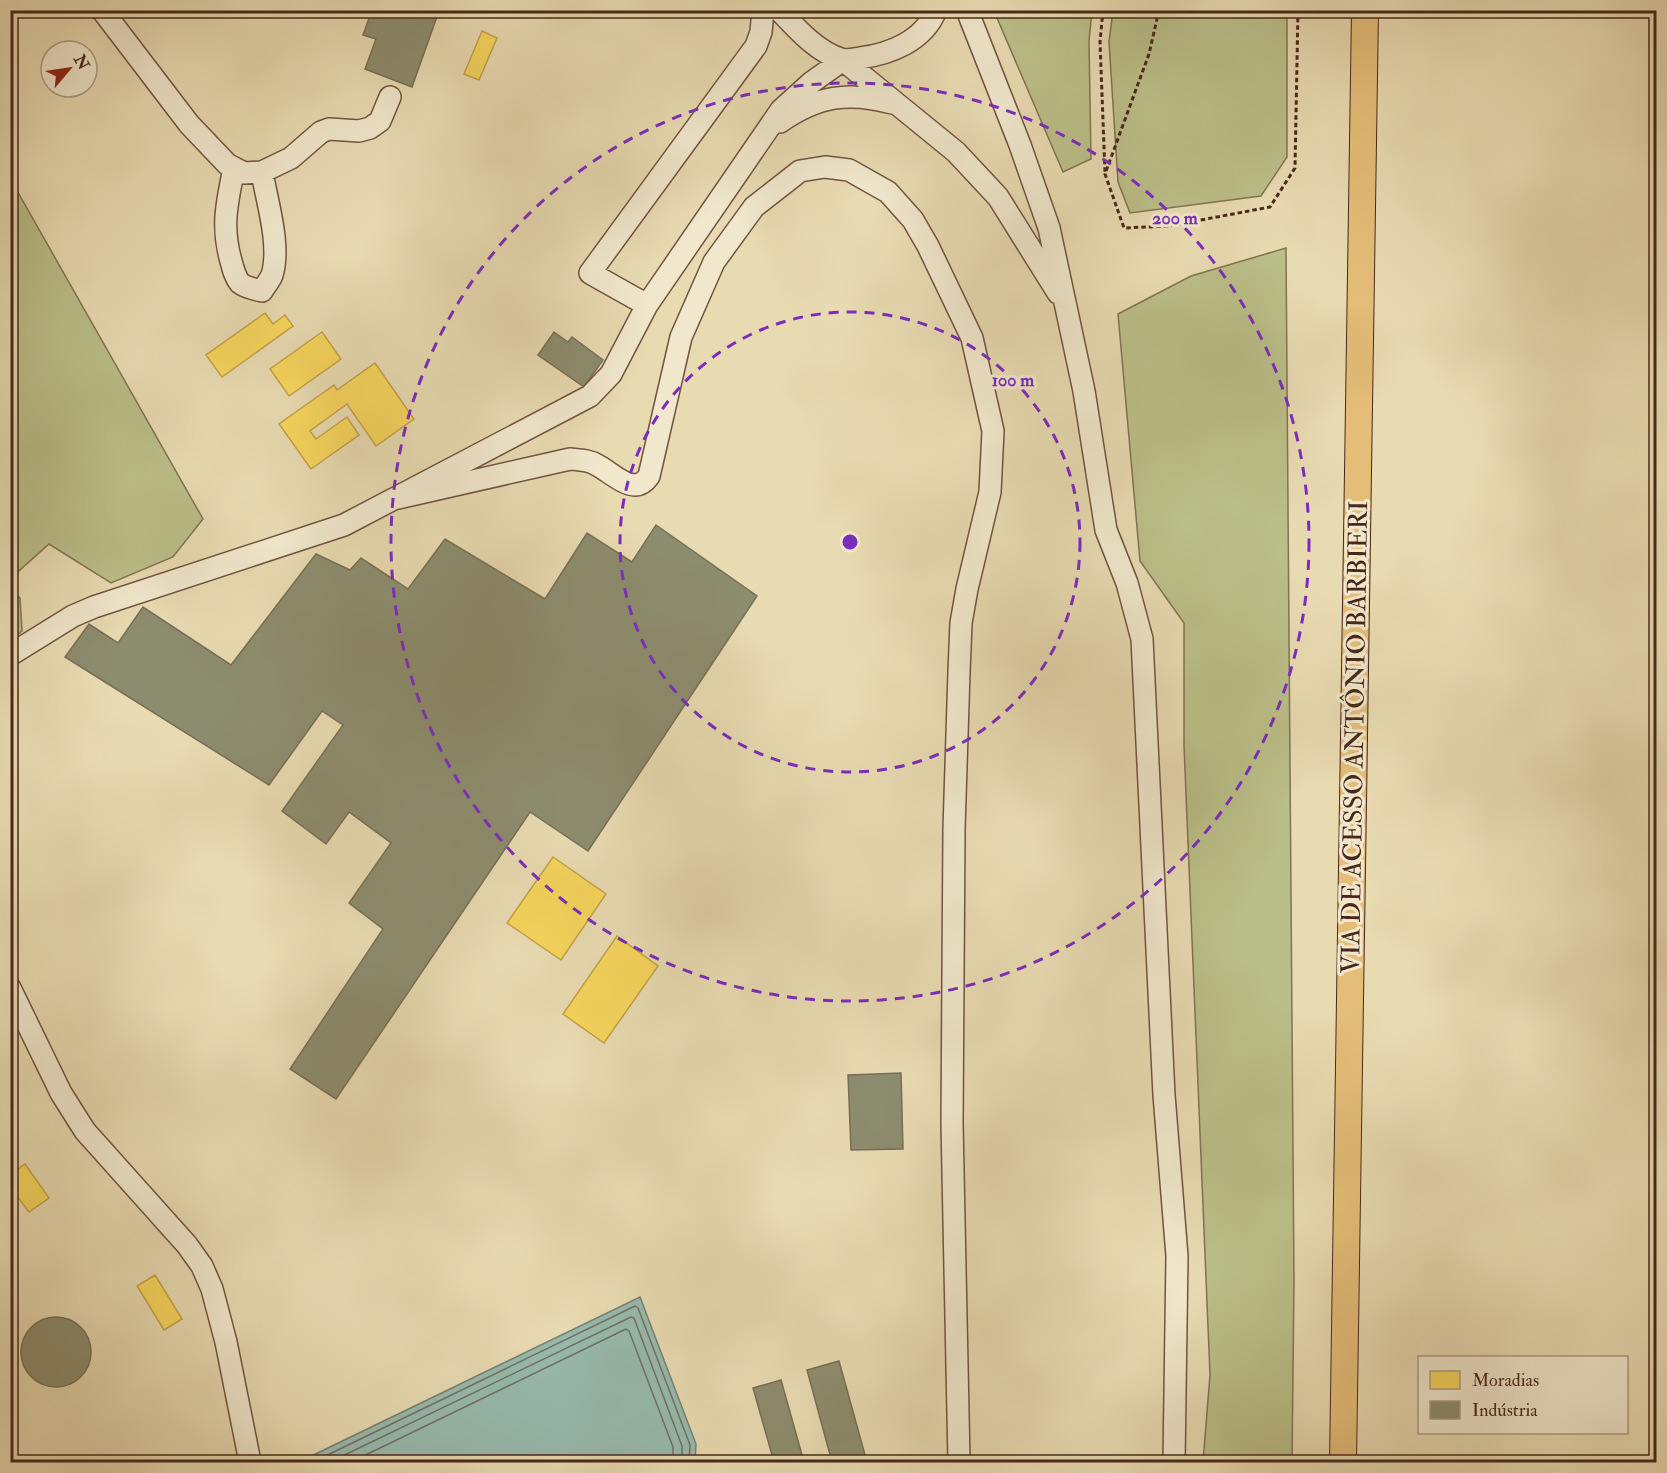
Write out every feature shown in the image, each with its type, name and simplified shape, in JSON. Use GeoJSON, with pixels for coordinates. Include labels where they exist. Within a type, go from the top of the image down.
{"type":"FeatureCollection","features":[{"type":"Feature","properties":{"kind":"main road","name":"VIA DE ACESSO ANTÔNIO BARBIERI"},"geometry":{"type":"LineString","coordinates":[[1343,1462],[1365,10]]}},
{"type":"Feature","properties":{"kind":"street"},"geometry":{"type":"LineString","coordinates":[[102,10],[189,124],[227,164],[243,172],[262,172],[291,158],[321,132],[329,129],[359,131],[370,128],[380,122],[390,97]]}},
{"type":"Feature","properties":{"kind":"street"},"geometry":{"type":"LineString","coordinates":[[647,305],[591,273],[756,46],[761,32],[763,10]]}},
{"type":"Feature","properties":{"kind":"street"},"geometry":{"type":"LineString","coordinates":[[779,10],[825,51],[843,60],[956,152],[998,197],[1066,306]]}},
{"type":"Feature","properties":{"kind":"street"},"geometry":{"type":"LineString","coordinates":[[10,655],[73,616],[94,607],[344,525],[590,396],[611,374],[647,305],[765,132],[787,104],[812,82],[843,60],[874,56],[906,43],[923,31],[936,10]]}},
{"type":"Feature","properties":{"kind":"street"},"geometry":{"type":"LineString","coordinates":[[967,10],[1020,145],[1049,228],[1084,391],[1106,530],[1126,583],[1142,639],[1164,1095],[1177,1256],[1174,1462]]}},
{"type":"Feature","properties":{"kind":"street"},"geometry":{"type":"LineString","coordinates":[[765,132],[794,112],[835,96],[864,96],[899,105]]}},
{"type":"Feature","properties":{"kind":"street"},"geometry":{"type":"LineString","coordinates":[[398,498],[570,459],[585,460],[596,464],[627,484],[641,485],[649,476],[681,337],[714,262],[754,207],[800,171],[825,167],[849,170],[888,192],[913,220],[972,338],[993,431],[990,492],[961,622],[958,672],[954,829],[952,1123],[959,1462]]}},
{"type":"Feature","properties":{"kind":"street"},"geometry":{"type":"LineString","coordinates":[[234,168],[225,212],[225,240],[234,273],[239,282],[246,287],[262,291],[272,275],[274,257],[272,228],[262,172]]}},
{"type":"Feature","properties":{"kind":"street"},"geometry":{"type":"LineString","coordinates":[[10,988],[61,1093],[86,1131],[187,1245],[202,1266],[212,1289],[226,1342],[250,1462]]}},
{"type":"Feature","properties":{"kind":"path"},"geometry":{"type":"LineString","coordinates":[[1103,10],[1100,42],[1105,174],[1124,228],[1169,226],[1270,207],[1295,168],[1298,10]]}},
{"type":"Feature","properties":{"kind":"path"},"geometry":{"type":"LineString","coordinates":[[1105,174],[1149,54],[1159,10]]}},
{"type":"Feature","properties":{"kind":"green space"},"geometry":{"type":"Polygon","coordinates":[[[1113,10],[1287,11],[1287,157],[1261,196],[1130,213],[1118,182],[1109,42],[1113,10]]]}},
{"type":"Feature","properties":{"kind":"green space"},"geometry":{"type":"Polygon","coordinates":[[[994,11],[1092,11],[1089,41],[1091,159],[1063,172],[994,11]]]}},
{"type":"Feature","properties":{"kind":"green space"},"geometry":{"type":"Polygon","coordinates":[[[11,180],[203,519],[173,557],[111,583],[49,544],[11,578],[11,180]]]}},
{"type":"Feature","properties":{"kind":"green space"},"geometry":{"type":"Polygon","coordinates":[[[1286,248],[1294,1281],[1292,1462],[1203,1462],[1210,1375],[1184,746],[1184,623],[1140,561],[1118,314],[1191,276],[1286,248]]]}},
{"type":"Feature","properties":{"kind":"green space"},"geometry":{"type":"Polygon","coordinates":[[[10,587],[20,598],[22,631],[11,640],[10,587]]]}},
{"type":"Feature","properties":{"kind":"water"},"geometry":{"type":"Polygon","coordinates":[[[640,1297],[696,1444],[695,1462],[299,1462],[640,1297]]]}},
{"type":"Feature","properties":{"kind":"building: Moradias"},"geometry":{"type":"Polygon","coordinates":[[[482,31],[497,38],[479,80],[464,74],[482,31]]]}},
{"type":"Feature","properties":{"kind":"building: Moradias"},"geometry":{"type":"Polygon","coordinates":[[[265,313],[273,324],[285,315],[293,326],[222,377],[206,355],[265,313]]]}},
{"type":"Feature","properties":{"kind":"building: Moradias"},"geometry":{"type":"Polygon","coordinates":[[[322,332],[341,359],[289,396],[270,369],[322,332]]]}},
{"type":"Feature","properties":{"kind":"building: Moradias"},"geometry":{"type":"Polygon","coordinates":[[[375,363],[414,419],[376,446],[347,404],[310,431],[316,439],[347,417],[359,435],[311,469],[279,424],[334,385],[337,390],[375,363]]]}},
{"type":"Feature","properties":{"kind":"building: Moradias"},"geometry":{"type":"Polygon","coordinates":[[[553,857],[606,894],[561,960],[507,923],[553,857]]]}},
{"type":"Feature","properties":{"kind":"building: Moradias"},"geometry":{"type":"Polygon","coordinates":[[[617,936],[658,966],[604,1043],[563,1014],[617,936]]]}},
{"type":"Feature","properties":{"kind":"building: Moradias"},"geometry":{"type":"Polygon","coordinates":[[[25,1164],[49,1198],[29,1212],[10,1187],[10,1175],[25,1164]]]}},
{"type":"Feature","properties":{"kind":"building: Moradias"},"geometry":{"type":"Polygon","coordinates":[[[155,1275],[182,1319],[164,1330],[137,1286],[155,1275]]]}},
{"type":"Feature","properties":{"kind":"building: Indústria"},"geometry":{"type":"Polygon","coordinates":[[[372,10],[439,11],[412,87],[365,69],[376,39],[363,35],[372,10]]]}},
{"type":"Feature","properties":{"kind":"building: Indústria"},"geometry":{"type":"Polygon","coordinates":[[[554,332],[568,342],[572,337],[603,360],[584,387],[538,355],[554,332]]]}},
{"type":"Feature","properties":{"kind":"building: Indústria"},"geometry":{"type":"Polygon","coordinates":[[[656,525],[757,596],[588,851],[530,812],[336,1099],[290,1069],[383,929],[349,903],[391,843],[349,812],[326,844],[282,811],[343,725],[322,711],[269,785],[65,657],[89,624],[118,643],[143,607],[231,665],[316,554],[350,570],[361,558],[408,589],[445,539],[545,599],[587,533],[632,562],[656,525]]]}},
{"type":"Feature","properties":{"kind":"building: Indústria"},"geometry":{"type":"Polygon","coordinates":[[[901,1073],[903,1149],[851,1150],[848,1075],[901,1073]]]}},
{"type":"Feature","properties":{"kind":"building: Indústria"},"geometry":{"type":"Polygon","coordinates":[[[56,1317],[69,1320],[81,1327],[88,1339],[91,1352],[88,1365],[81,1377],[69,1384],[56,1387],[43,1384],[31,1377],[24,1365],[21,1352],[24,1339],[31,1327],[43,1320],[56,1317]]]}},
{"type":"Feature","properties":{"kind":"building: Indústria"},"geometry":{"type":"Polygon","coordinates":[[[839,1361],[867,1462],[832,1462],[807,1370],[839,1361]]]}},
{"type":"Feature","properties":{"kind":"building: Indústria"},"geometry":{"type":"Polygon","coordinates":[[[781,1380],[804,1462],[774,1462],[753,1388],[781,1380]]]}}]}
